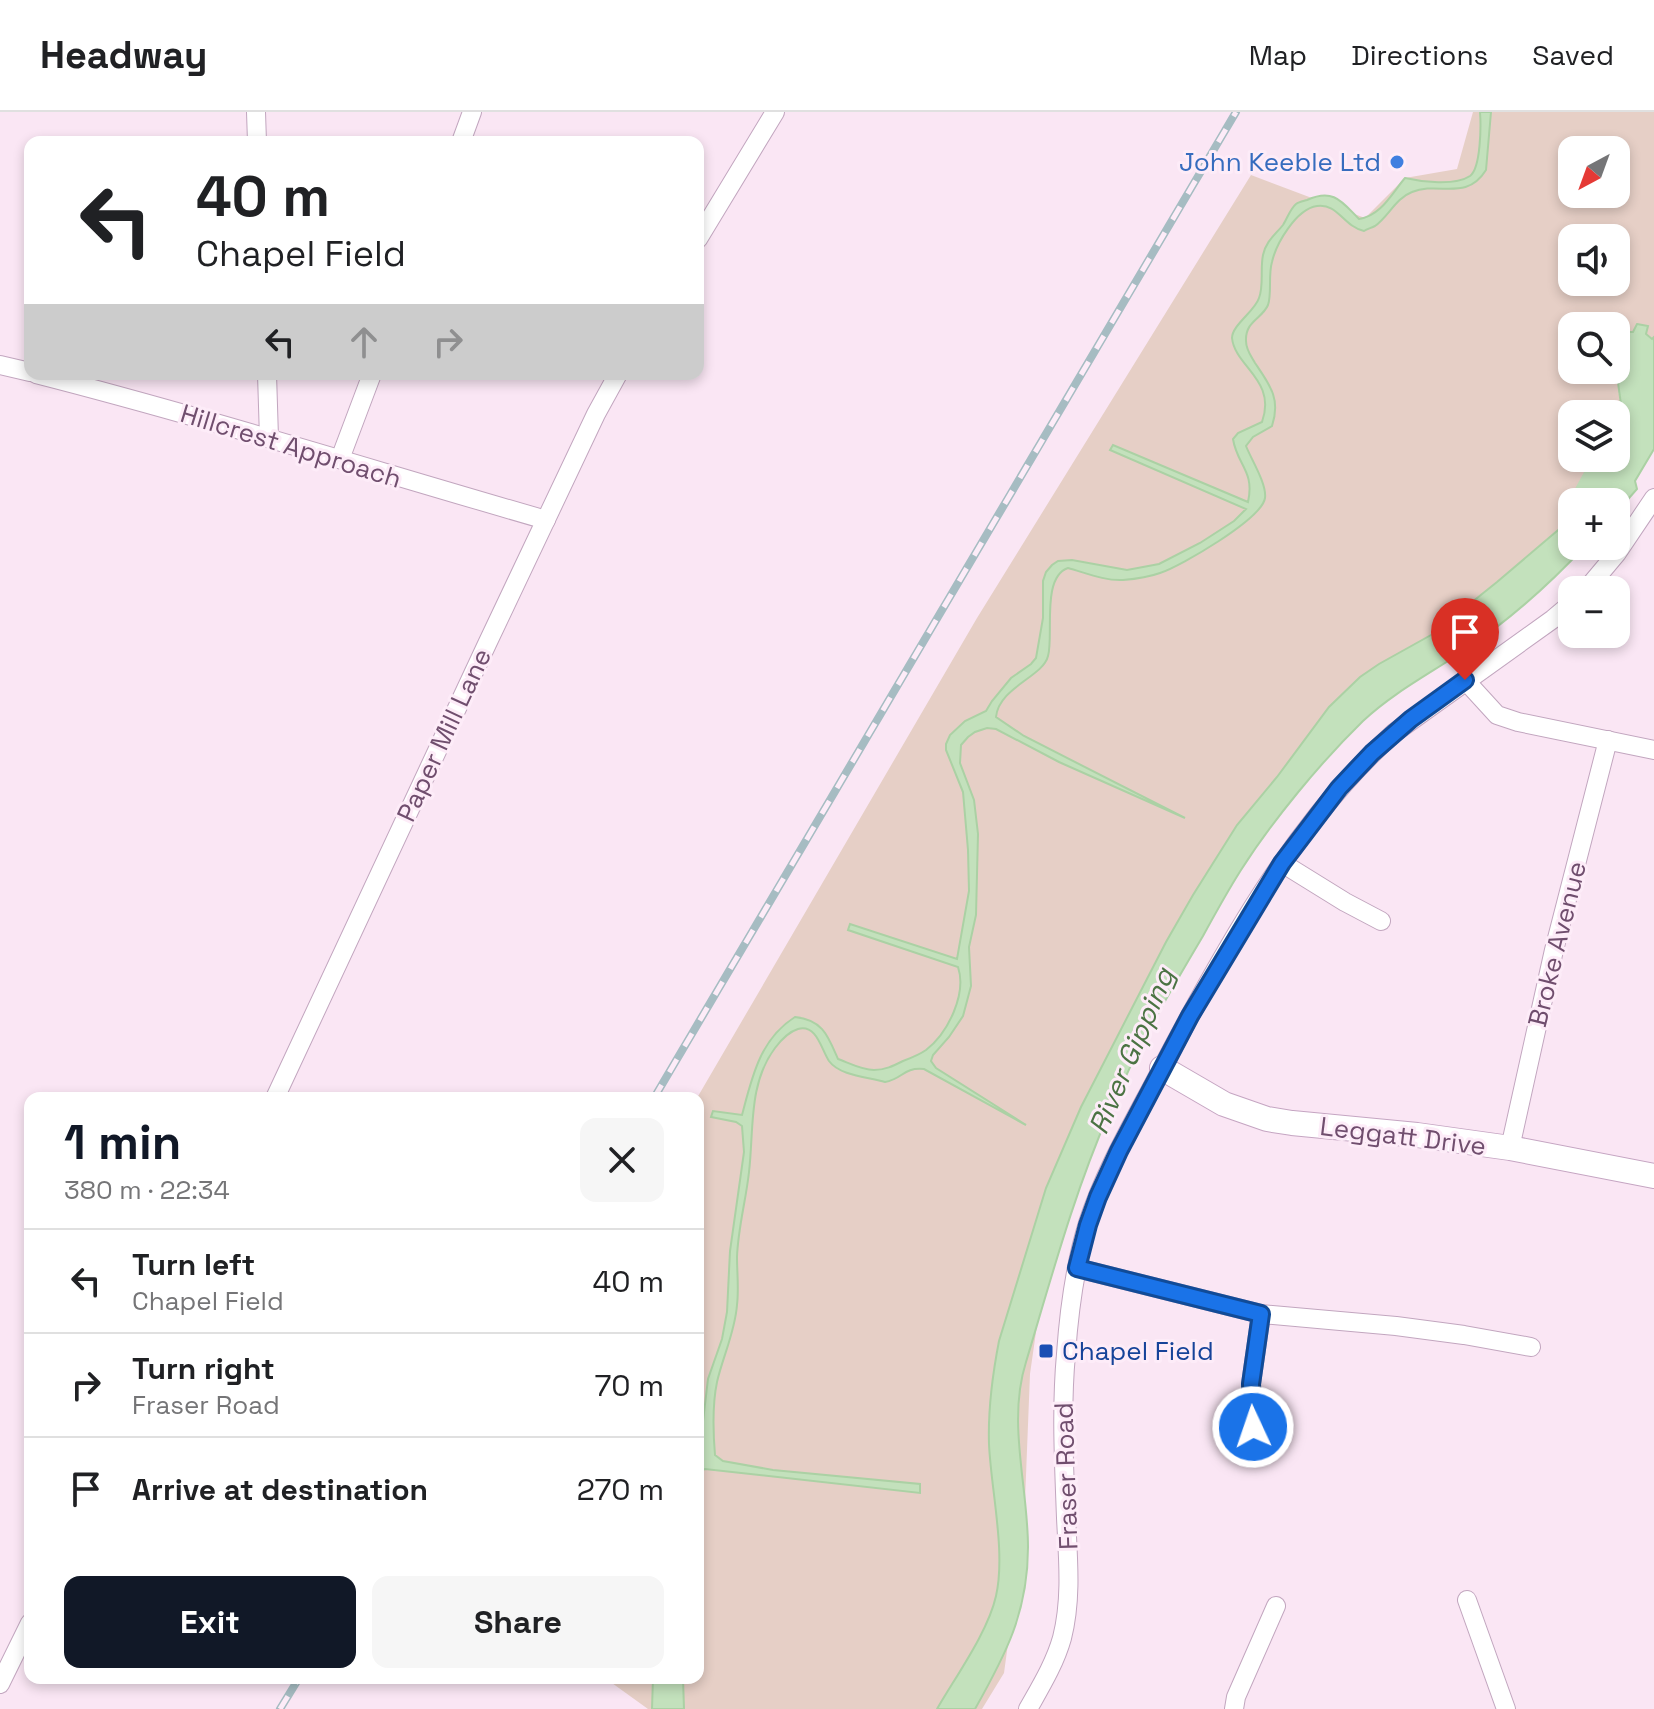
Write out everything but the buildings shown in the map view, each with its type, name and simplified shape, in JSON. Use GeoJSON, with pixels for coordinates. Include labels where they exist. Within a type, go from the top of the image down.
{"type":"FeatureCollection","features":[{"type":"Feature","properties":{"kind":"street"},"geometry":{"type":"LineString","coordinates":[[256,112],[257,136]]}},
{"type":"Feature","properties":{"kind":"street"},"geometry":{"type":"LineString","coordinates":[[463,136],[472,112]]}},
{"type":"Feature","properties":{"kind":"street"},"geometry":{"type":"LineString","coordinates":[[704,229],[775,112]]}},
{"type":"Feature","properties":{"kind":"street"},"geometry":{"type":"LineString","coordinates":[[0,365],[24,371]]}},
{"type":"Feature","properties":{"kind":"street","name":"Hillcrest Approach"},"geometry":{"type":"LineString","coordinates":[[59,380],[546,520]]}},
{"type":"Feature","properties":{"kind":"street"},"geometry":{"type":"LineString","coordinates":[[267,380],[269,438]]}},
{"type":"Feature","properties":{"kind":"street"},"geometry":{"type":"LineString","coordinates":[[340,459],[370,380]]}},
{"type":"Feature","properties":{"kind":"street","name":"Paper Mill Lane"},"geometry":{"type":"LineString","coordinates":[[278,1092],[615,380]]}},
{"type":"Feature","properties":{"kind":"street"},"geometry":{"type":"LineString","coordinates":[[1598,576],[1654,498]]}},
{"type":"Feature","properties":{"kind":"street","name":"Fraser Road"},"geometry":{"type":"LineString","coordinates":[[1028,1709],[1060,1647],[1067,1614],[1062,1420],[1069,1326],[1077,1268],[1088,1225],[1119,1151],[1190,1016],[1282,863],[1339,788],[1372,753],[1411,719],[1558,615]]}},
{"type":"Feature","properties":{"kind":"street"},"geometry":{"type":"LineString","coordinates":[[1465,680],[1497,715],[1654,750]]}},
{"type":"Feature","properties":{"kind":"street","name":"Broke Avenue"},"geometry":{"type":"LineString","coordinates":[[1510,1148],[1554,950],[1608,740]]}},
{"type":"Feature","properties":{"kind":"street"},"geometry":{"type":"LineString","coordinates":[[1282,863],[1381,921]]}},
{"type":"Feature","properties":{"kind":"street","name":"Leggatt Drive"},"geometry":{"type":"LineString","coordinates":[[1162,1068],[1224,1104],[1267,1119],[1510,1148],[1654,1176]]}},
{"type":"Feature","properties":{"kind":"street"},"geometry":{"type":"LineString","coordinates":[[1077,1268],[1261,1314],[1410,1328],[1531,1347]]}},
{"type":"Feature","properties":{"kind":"street"},"geometry":{"type":"LineString","coordinates":[[1254,1444],[1251,1384],[1261,1314]]}},
{"type":"Feature","properties":{"kind":"street"},"geometry":{"type":"LineString","coordinates":[[1467,1600],[1506,1709]]}},
{"type":"Feature","properties":{"kind":"street"},"geometry":{"type":"LineString","coordinates":[[1234,1709],[1236,1697],[1276,1606]]}},
{"type":"Feature","properties":{"kind":"street"},"geometry":{"type":"LineString","coordinates":[[0,1684],[24,1635]]}},
{"type":"Feature","properties":{"kind":"shaded area"},"geometry":{"type":"Polygon","coordinates":[[[1473,112],[1654,112],[1654,342],[1647,374],[1630,406],[1630,400],[1558,400],[1558,472],[1594,472],[1586,488],[1558,488],[1558,538],[1550,553],[1351,710],[1196,921],[1052,1220],[1030,1374],[1024,1526],[1004,1673],[982,1709],[648,1709],[613,1684],[704,1684],[704,1092],[700,1092],[977,618],[1251,175],[1365,218],[1405,178],[1457,169],[1473,112]]]}},
{"type":"Feature","properties":{"kind":"water"},"geometry":{"type":"Polygon","coordinates":[[[1480,112],[1491,112],[1486,170],[1470,185],[1412,192],[1375,226],[1364,231],[1324,206],[1309,209],[1295,220],[1282,237],[1274,255],[1268,305],[1246,334],[1248,350],[1275,400],[1272,426],[1253,437],[1246,446],[1264,486],[1265,498],[1260,507],[1219,541],[1160,573],[1123,580],[1102,578],[1068,568],[1060,574],[1051,595],[1048,656],[1038,670],[1012,690],[999,707],[996,717],[1024,736],[1185,818],[1059,762],[996,729],[975,732],[961,745],[960,763],[974,800],[978,834],[976,915],[969,947],[971,986],[963,1016],[931,1061],[936,1068],[1026,1125],[924,1069],[907,1071],[885,1082],[840,1070],[829,1061],[814,1034],[804,1028],[794,1030],[782,1039],[766,1062],[754,1108],[737,1257],[736,1315],[714,1400],[715,1455],[723,1461],[773,1470],[920,1484],[920,1493],[704,1470],[704,1413],[708,1379],[722,1339],[727,1312],[730,1251],[744,1152],[742,1126],[711,1117],[713,1111],[742,1115],[765,1048],[773,1036],[795,1017],[812,1022],[823,1030],[838,1059],[869,1070],[885,1068],[918,1055],[942,1034],[958,1001],[958,967],[848,930],[850,924],[957,959],[969,891],[968,850],[963,792],[946,750],[950,735],[965,721],[986,711],[1011,678],[1036,658],[1043,618],[1043,581],[1052,565],[1058,561],[1072,560],[1127,570],[1159,564],[1200,543],[1234,521],[1246,509],[1110,450],[1113,445],[1248,502],[1249,483],[1233,439],[1238,433],[1262,422],[1264,395],[1232,338],[1259,298],[1263,255],[1269,242],[1296,204],[1316,197],[1331,196],[1337,199],[1359,219],[1380,209],[1405,178],[1447,182],[1470,176],[1478,156],[1480,112]]]}},
{"type":"Feature","properties":{"kind":"water"},"geometry":{"type":"Polygon","coordinates":[[[1637,324],[1648,326],[1646,334],[1652,339],[1654,337],[1654,449],[1635,481],[1637,489],[1630,497],[1630,488],[1591,488],[1602,472],[1630,472],[1630,400],[1621,400],[1618,384],[1630,384],[1630,332],[1637,324]]]}},
{"type":"Feature","properties":{"kind":"water"},"geometry":{"type":"Polygon","coordinates":[[[1558,530],[1558,560],[1571,560],[1497,627],[1400,692],[1363,721],[1298,792],[1236,878],[1143,1042],[1109,1113],[1085,1174],[1026,1362],[1018,1408],[1018,1431],[1027,1524],[1027,1570],[1013,1632],[975,1709],[937,1709],[979,1639],[996,1596],[999,1541],[989,1432],[999,1341],[1046,1188],[1081,1107],[1193,895],[1237,825],[1329,707],[1360,677],[1431,635],[1558,530]]]}},
{"type":"Feature","properties":{"kind":"water"},"geometry":{"type":"Polygon","coordinates":[[[653,1684],[683,1684],[684,1709],[652,1709],[653,1684]]]}},
{"type":"Feature","properties":{"kind":"waterway","name":"River Gipping"},"geometry":{"type":"LineString","coordinates":[[1594,488],[1602,472]]}},
{"type":"Feature","properties":{"kind":"railway"},"geometry":{"type":"LineString","coordinates":[[658,1092],[1236,112]]}},
{"type":"Feature","properties":{"kind":"railway"},"geometry":{"type":"LineString","coordinates":[[280,1709],[295,1684]]}},
{"type":"Feature","properties":{"kind":"place","name":"John Keeble Ltd"},"geometry":{"type":"Point","coordinates":[1397,162]}},
{"type":"Feature","properties":{"kind":"place","name":"Chapel Field"},"geometry":{"type":"Point","coordinates":[1046,1351]}},
{"type":"Feature","properties":{"kind":"route"},"geometry":{"type":"LineString","coordinates":[[1253,1427],[1251,1384],[1261,1314],[1077,1268],[1088,1225],[1119,1151],[1190,1016],[1282,863],[1355,770],[1411,719],[1465,680]]}}]}
